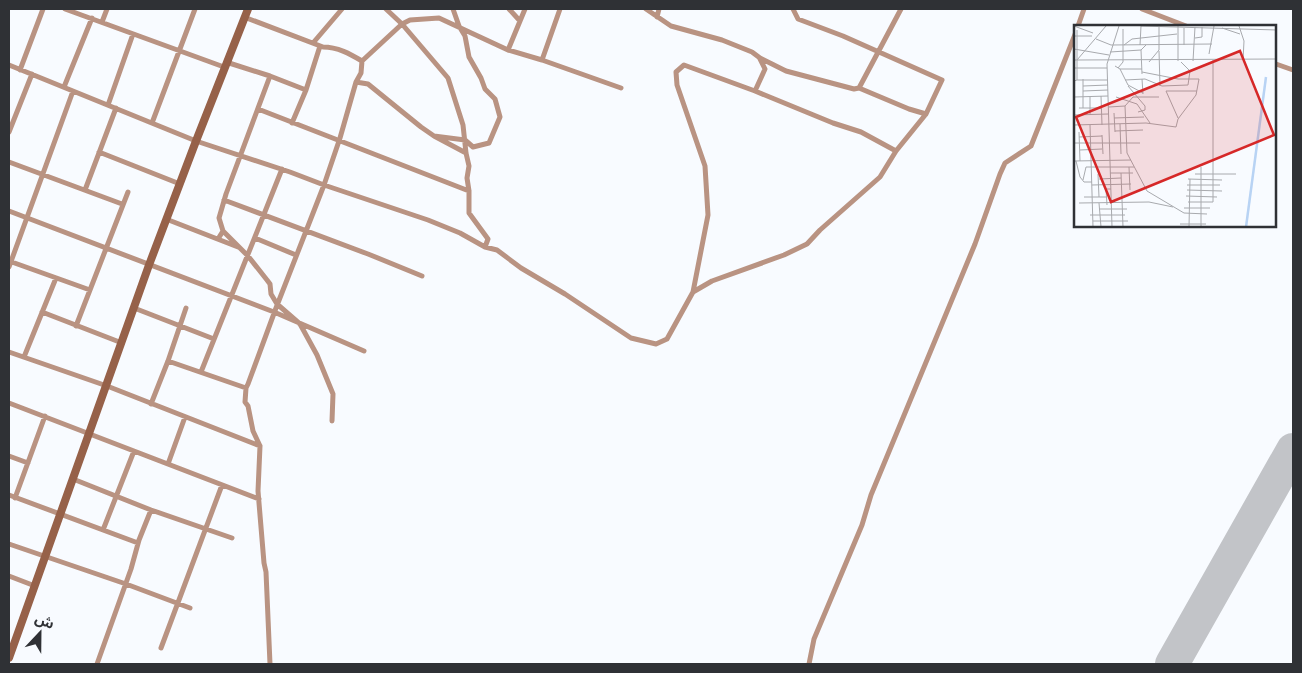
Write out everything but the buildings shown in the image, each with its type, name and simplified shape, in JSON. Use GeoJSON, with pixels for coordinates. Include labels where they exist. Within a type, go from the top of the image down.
{"type":"FeatureCollection","features":[{"type":"Feature","properties":{"kind":"main road"},"geometry":{"type":"LineString","coordinates":[[9,658],[149,265],[225,64],[248,9]]}},
{"type":"Feature","properties":{"kind":"street"},"geometry":{"type":"LineString","coordinates":[[20,70],[43,9]]}},
{"type":"Feature","properties":{"kind":"street"},"geometry":{"type":"LineString","coordinates":[[66,9],[180,51],[270,76],[306,90]]}},
{"type":"Feature","properties":{"kind":"street"},"geometry":{"type":"LineString","coordinates":[[102,22],[108,9]]}},
{"type":"Feature","properties":{"kind":"street"},"geometry":{"type":"LineString","coordinates":[[152,123],[195,9]]}},
{"type":"Feature","properties":{"kind":"street"},"geometry":{"type":"LineString","coordinates":[[313,43],[342,9]]}},
{"type":"Feature","properties":{"kind":"street"},"geometry":{"type":"LineString","coordinates":[[386,9],[402,24],[448,78],[463,125],[466,153],[470,166],[467,178],[470,213],[488,239],[485,247]]}},
{"type":"Feature","properties":{"kind":"street"},"geometry":{"type":"LineString","coordinates":[[434,136],[465,140],[473,147],[488,143],[500,117],[495,98],[485,89],[469,57],[465,36],[453,9]]}},
{"type":"Feature","properties":{"kind":"street"},"geometry":{"type":"LineString","coordinates":[[509,9],[520,21]]}},
{"type":"Feature","properties":{"kind":"street"},"geometry":{"type":"LineString","coordinates":[[508,50],[525,9]]}},
{"type":"Feature","properties":{"kind":"street"},"geometry":{"type":"LineString","coordinates":[[542,60],[560,9]]}},
{"type":"Feature","properties":{"kind":"street"},"geometry":{"type":"LineString","coordinates":[[646,9],[670,26],[722,40],[752,52],[786,71],[854,89],[859,88],[926,114]]}},
{"type":"Feature","properties":{"kind":"street"},"geometry":{"type":"LineString","coordinates":[[657,17],[660,9]]}},
{"type":"Feature","properties":{"kind":"street"},"geometry":{"type":"LineString","coordinates":[[693,292],[712,281],[784,255],[807,244],[820,230],[880,177],[896,151],[926,114],[942,80],[843,36],[798,19],[792,9]]}},
{"type":"Feature","properties":{"kind":"street"},"geometry":{"type":"LineString","coordinates":[[859,88],[900,9]]}},
{"type":"Feature","properties":{"kind":"street"},"geometry":{"type":"LineString","coordinates":[[1078,25],[1084,9]]}},
{"type":"Feature","properties":{"kind":"street"},"geometry":{"type":"LineString","coordinates":[[1142,9],[1183,25]]}},
{"type":"Feature","properties":{"kind":"street"},"geometry":{"type":"LineString","coordinates":[[244,17],[320,46],[333,47],[362,62]]}},
{"type":"Feature","properties":{"kind":"street"},"geometry":{"type":"LineString","coordinates":[[64,88],[92,18]]}},
{"type":"Feature","properties":{"kind":"street"},"geometry":{"type":"LineString","coordinates":[[270,664],[266,572],[259,499],[260,446],[253,431],[248,406],[245,402],[246,388],[324,185],[339,142],[356,82],[361,74],[362,62],[402,24],[410,20],[440,18],[508,50],[620,88]]}},
{"type":"Feature","properties":{"kind":"street"},"geometry":{"type":"LineString","coordinates":[[108,106],[133,34]]}},
{"type":"Feature","properties":{"kind":"street"},"geometry":{"type":"LineString","coordinates":[[809,664],[814,639],[862,526],[875,486],[975,244],[1000,174],[1005,163],[1031,146],[1074,37]]}},
{"type":"Feature","properties":{"kind":"street"},"geometry":{"type":"LineString","coordinates":[[292,123],[306,90],[320,46]]}},
{"type":"Feature","properties":{"kind":"street"},"geometry":{"type":"LineString","coordinates":[[755,91],[765,69],[760,58]]}},
{"type":"Feature","properties":{"kind":"street"},"geometry":{"type":"LineString","coordinates":[[1277,64],[1293,70]]}},
{"type":"Feature","properties":{"kind":"street"},"geometry":{"type":"LineString","coordinates":[[9,65],[196,141],[282,169],[460,233],[485,247],[497,250],[521,268],[632,338],[656,344],[667,339],[693,292],[708,215],[705,166],[677,85],[676,72],[684,65],[755,91],[832,123],[861,132],[896,151]]}},
{"type":"Feature","properties":{"kind":"street"},"geometry":{"type":"LineString","coordinates":[[9,132],[10,123],[32,74]]}},
{"type":"Feature","properties":{"kind":"street"},"geometry":{"type":"LineString","coordinates":[[270,76],[226,194],[219,218],[223,231],[248,254],[270,284],[271,294],[277,304],[300,324],[317,355],[333,394],[332,421]]}},
{"type":"Feature","properties":{"kind":"street"},"geometry":{"type":"LineString","coordinates":[[356,82],[368,84],[420,127],[466,153]]}},
{"type":"Feature","properties":{"kind":"street"},"geometry":{"type":"LineString","coordinates":[[73,91],[9,263],[90,290]]}},
{"type":"Feature","properties":{"kind":"street"},"geometry":{"type":"LineString","coordinates":[[85,190],[116,108]]}},
{"type":"Feature","properties":{"kind":"street"},"geometry":{"type":"LineString","coordinates":[[258,109],[469,191]]}},
{"type":"Feature","properties":{"kind":"street"},"geometry":{"type":"LineString","coordinates":[[99,152],[180,184]]}},
{"type":"Feature","properties":{"kind":"street"},"geometry":{"type":"LineString","coordinates":[[9,162],[122,204]]}},
{"type":"Feature","properties":{"kind":"street"},"geometry":{"type":"LineString","coordinates":[[201,372],[282,169]]}},
{"type":"Feature","properties":{"kind":"street"},"geometry":{"type":"LineString","coordinates":[[76,326],[128,192]]}},
{"type":"Feature","properties":{"kind":"street"},"geometry":{"type":"LineString","coordinates":[[224,200],[422,276]]}},
{"type":"Feature","properties":{"kind":"street"},"geometry":{"type":"LineString","coordinates":[[9,211],[274,312],[364,351]]}},
{"type":"Feature","properties":{"kind":"street"},"geometry":{"type":"LineString","coordinates":[[166,219],[240,248]]}},
{"type":"Feature","properties":{"kind":"street"},"geometry":{"type":"LineString","coordinates":[[218,240],[223,231]]}},
{"type":"Feature","properties":{"kind":"street"},"geometry":{"type":"LineString","coordinates":[[255,238],[296,255]]}},
{"type":"Feature","properties":{"kind":"street"},"geometry":{"type":"LineString","coordinates":[[24,357],[56,278]]}},
{"type":"Feature","properties":{"kind":"street"},"geometry":{"type":"LineString","coordinates":[[134,308],[214,339]]}},
{"type":"Feature","properties":{"kind":"street"},"geometry":{"type":"LineString","coordinates":[[151,404],[186,308]]}},
{"type":"Feature","properties":{"kind":"street"},"geometry":{"type":"LineString","coordinates":[[42,312],[122,343]]}},
{"type":"Feature","properties":{"kind":"street"},"geometry":{"type":"LineString","coordinates":[[9,352],[107,386],[260,446]]}},
{"type":"Feature","properties":{"kind":"street"},"geometry":{"type":"LineString","coordinates":[[168,361],[246,388]]}},
{"type":"Feature","properties":{"kind":"street"},"geometry":{"type":"LineString","coordinates":[[9,403],[259,499]]}},
{"type":"Feature","properties":{"kind":"street"},"geometry":{"type":"LineString","coordinates":[[15,498],[45,416]]}},
{"type":"Feature","properties":{"kind":"street"},"geometry":{"type":"LineString","coordinates":[[168,464],[185,417]]}},
{"type":"Feature","properties":{"kind":"street"},"geometry":{"type":"LineString","coordinates":[[103,530],[134,450]]}},
{"type":"Feature","properties":{"kind":"street"},"geometry":{"type":"LineString","coordinates":[[9,456],[28,463]]}},
{"type":"Feature","properties":{"kind":"street"},"geometry":{"type":"LineString","coordinates":[[73,479],[151,510],[232,538]]}},
{"type":"Feature","properties":{"kind":"street"},"geometry":{"type":"LineString","coordinates":[[161,648],[222,485]]}},
{"type":"Feature","properties":{"kind":"street"},"geometry":{"type":"LineString","coordinates":[[9,495],[138,543]]}},
{"type":"Feature","properties":{"kind":"street"},"geometry":{"type":"LineString","coordinates":[[97,664],[151,510]]}},
{"type":"Feature","properties":{"kind":"street"},"geometry":{"type":"LineString","coordinates":[[9,544],[190,608]]}},
{"type":"Feature","properties":{"kind":"street"},"geometry":{"type":"LineString","coordinates":[[9,576],[35,586]]}},
{"type":"Feature","properties":{"kind":"runway"},"geometry":{"type":"LineString","coordinates":[[1172,664],[1293,450]]}}]}
